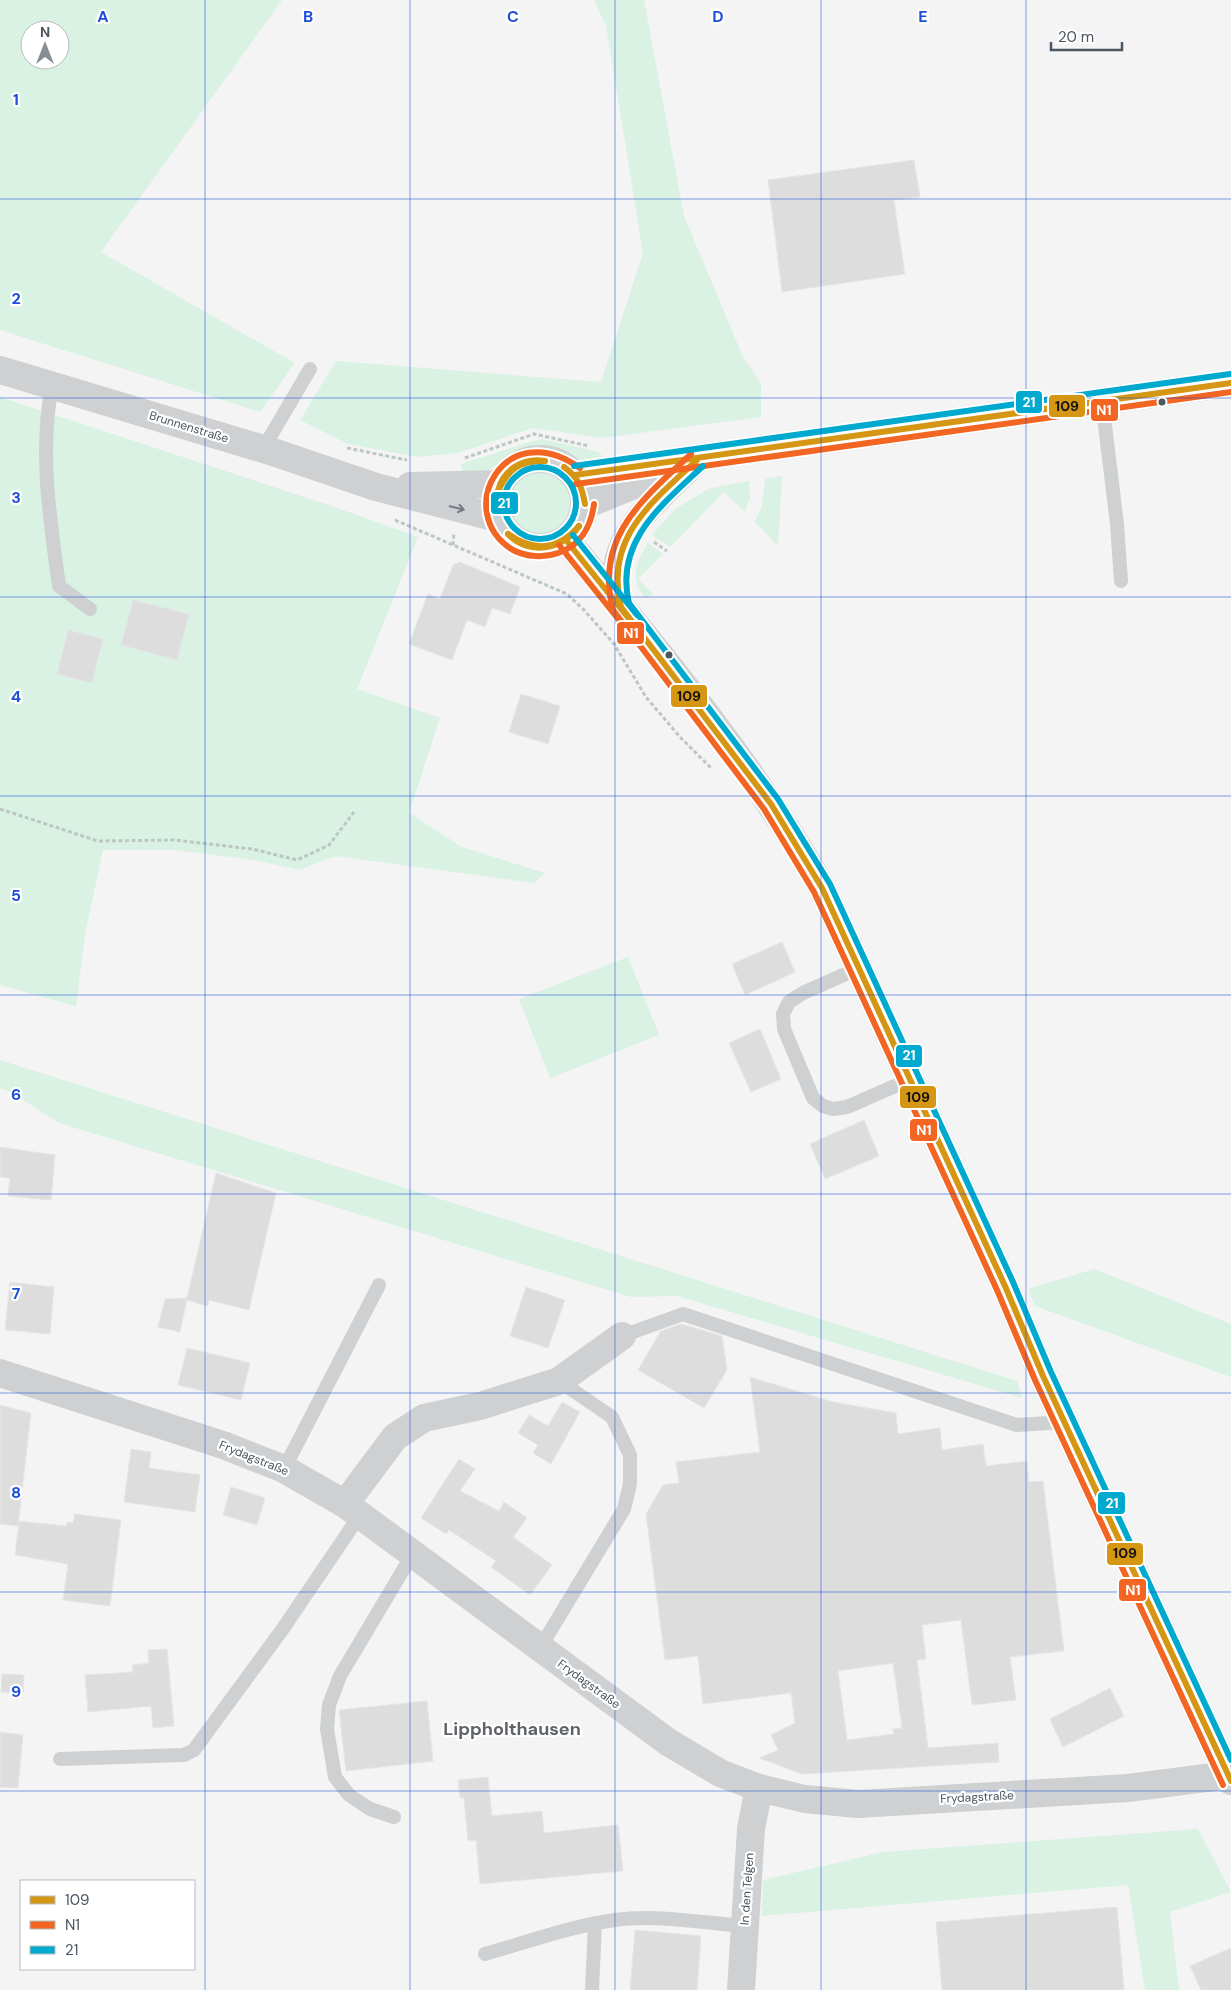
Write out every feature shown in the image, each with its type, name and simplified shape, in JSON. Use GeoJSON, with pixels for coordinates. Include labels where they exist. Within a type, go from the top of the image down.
{"type":"FeatureCollection","features":[{"type":"Feature","properties":{"kind":"street","name":"Brunnenstraße"},"geometry":{"type":"LineString","coordinates":[[0,370],[263,449],[376,488],[456,496],[500,484]]}},
{"type":"Feature","properties":{"kind":"street"},"geometry":{"type":"LineString","coordinates":[[575,475],[697,460],[788,445],[1231,383]]}},
{"type":"Feature","properties":{"kind":"street"},"geometry":{"type":"LineString","coordinates":[[537,459],[551,460],[564,466],[575,475],[584,494],[585,505],[582,519],[576,531],[566,540],[550,547],[534,548],[518,543],[505,532],[498,518],[495,501],[500,484],[509,471],[522,462],[537,459]]}},
{"type":"Feature","properties":{"kind":"street"},"geometry":{"type":"LineString","coordinates":[[585,505],[697,460]]}},
{"type":"Feature","properties":{"kind":"street"},"geometry":{"type":"LineString","coordinates":[[621,607],[616,579],[618,555],[625,539],[640,518],[697,460]]}},
{"type":"Feature","properties":{"kind":"street","name":"Brunnenstraße"},"geometry":{"type":"LineString","coordinates":[[456,496],[498,518]]}},
{"type":"Feature","properties":{"kind":"street"},"geometry":{"type":"LineString","coordinates":[[566,540],[621,607],[771,804],[822,888],[1005,1286],[1064,1422],[1230,1778]]}},
{"type":"Feature","properties":{"kind":"street"},"geometry":{"type":"LineString","coordinates":[[352,1509],[395,1437],[424,1418],[480,1406],[559,1381],[622,1336]]}},
{"type":"Feature","properties":{"kind":"street","name":"Frydagstraße"},"geometry":{"type":"LineString","coordinates":[[0,1373],[223,1445],[284,1469],[352,1509],[668,1742],[720,1773],[758,1788],[806,1799],[858,1804],[1128,1788],[1230,1778]]}},
{"type":"Feature","properties":{"kind":"street","name":"In den Telgen"},"geometry":{"type":"LineString","coordinates":[[741,1990],[751,1828],[758,1788]]}},
{"type":"Feature","properties":{"kind":"lane"},"geometry":{"type":"LineString","coordinates":[[263,449],[310,369]]}},
{"type":"Feature","properties":{"kind":"lane"},"geometry":{"type":"LineString","coordinates":[[52,386],[45,424],[45,470],[59,586],[90,609]]}},
{"type":"Feature","properties":{"kind":"lane"},"geometry":{"type":"LineString","coordinates":[[1102,401],[1117,524],[1121,581]]}},
{"type":"Feature","properties":{"kind":"lane"},"geometry":{"type":"LineString","coordinates":[[859,968],[803,992],[789,1002],[783,1014],[784,1029],[813,1098],[823,1106],[833,1109],[847,1107],[911,1080]]}},
{"type":"Feature","properties":{"kind":"lane"},"geometry":{"type":"LineString","coordinates":[[284,1469],[379,1285]]}},
{"type":"Feature","properties":{"kind":"lane"},"geometry":{"type":"LineString","coordinates":[[622,1336],[683,1314],[1017,1425],[1064,1422]]}},
{"type":"Feature","properties":{"kind":"lane"},"geometry":{"type":"LineString","coordinates":[[540,1648],[624,1509],[630,1484],[630,1455],[612,1417],[559,1381]]}},
{"type":"Feature","properties":{"kind":"lane"},"geometry":{"type":"LineString","coordinates":[[60,1759],[184,1755],[194,1750],[282,1630],[352,1509]]}},
{"type":"Feature","properties":{"kind":"lane"},"geometry":{"type":"LineString","coordinates":[[394,1817],[370,1810],[349,1795],[335,1777],[327,1729],[329,1705],[340,1676],[412,1555]]}},
{"type":"Feature","properties":{"kind":"lane"},"geometry":{"type":"LineString","coordinates":[[485,1954],[595,1923],[640,1919],[745,1926]]}},
{"type":"Feature","properties":{"kind":"lane"},"geometry":{"type":"LineString","coordinates":[[592,1990],[595,1923]]}},
{"type":"Feature","properties":{"kind":"path"},"geometry":{"type":"LineString","coordinates":[[453,545],[456,496],[452,462],[534,434],[606,450],[614,470]]}},
{"type":"Feature","properties":{"kind":"path"},"geometry":{"type":"LineString","coordinates":[[567,594],[614,644],[646,697],[712,768]]}},
{"type":"Feature","properties":{"kind":"path"},"geometry":{"type":"LineString","coordinates":[[0,809],[98,841],[174,840],[252,849],[297,860],[329,845],[354,812]]}},
{"type":"Feature","properties":{"kind":"green space"},"geometry":{"type":"Polygon","coordinates":[[[0,0],[282,0],[101,252],[295,363],[260,412],[0,330],[0,0]]]}},
{"type":"Feature","properties":{"kind":"green space"},"geometry":{"type":"Polygon","coordinates":[[[594,0],[644,0],[684,216],[743,357],[761,384],[761,417],[602,438],[533,428],[458,453],[417,457],[348,444],[300,420],[336,361],[601,382],[643,253],[606,26],[594,0]]]}},
{"type":"Feature","properties":{"kind":"green space"},"geometry":{"type":"Polygon","coordinates":[[[0,397],[329,505],[418,537],[357,689],[440,718],[409,813],[462,847],[545,873],[534,883],[336,856],[299,870],[254,860],[175,850],[103,850],[85,935],[76,1006],[0,985],[0,397]]]}},
{"type":"Feature","properties":{"kind":"green space"},"geometry":{"type":"Polygon","coordinates":[[[542,439],[599,452],[606,462],[582,462],[561,450],[536,445],[512,452],[484,474],[463,479],[461,464],[542,439]]]}},
{"type":"Feature","properties":{"kind":"green space"},"geometry":{"type":"Polygon","coordinates":[[[533,472],[545,472],[562,481],[569,492],[571,504],[569,516],[562,527],[545,536],[533,536],[521,531],[512,522],[507,510],[507,498],[512,486],[521,477],[533,472]]]}},
{"type":"Feature","properties":{"kind":"green space"},"geometry":{"type":"Polygon","coordinates":[[[782,476],[778,546],[755,522],[762,506],[765,479],[782,476]]]}},
{"type":"Feature","properties":{"kind":"green space"},"geometry":{"type":"Polygon","coordinates":[[[749,481],[750,497],[745,512],[724,492],[670,547],[652,535],[675,509],[710,488],[749,481]]]}},
{"type":"Feature","properties":{"kind":"green space"},"geometry":{"type":"Polygon","coordinates":[[[648,543],[663,554],[638,579],[653,594],[645,598],[637,584],[636,570],[648,543]]]}},
{"type":"Feature","properties":{"kind":"green space"},"geometry":{"type":"Polygon","coordinates":[[[628,957],[659,1035],[550,1078],[519,999],[628,957]]]}},
{"type":"Feature","properties":{"kind":"green space"},"geometry":{"type":"Polygon","coordinates":[[[0,1060],[1017,1381],[1022,1398],[677,1296],[631,1297],[59,1123],[11,1092],[0,1088],[0,1060]]]}},
{"type":"Feature","properties":{"kind":"green space"},"geometry":{"type":"Polygon","coordinates":[[[1094,1269],[1231,1324],[1231,1377],[1035,1306],[1028,1289],[1094,1269]]]}},
{"type":"Feature","properties":{"kind":"green space"},"geometry":{"type":"Polygon","coordinates":[[[1198,1829],[1231,1892],[1170,1912],[1179,1990],[1145,1990],[1128,1885],[762,1916],[763,1880],[883,1852],[1198,1829]]]}},
{"type":"Feature","properties":{"kind":"building"},"geometry":{"type":"Polygon","coordinates":[[[914,160],[920,197],[894,200],[905,274],[782,292],[768,180],[914,160]]]}},
{"type":"Feature","properties":{"kind":"building"},"geometry":{"type":"Polygon","coordinates":[[[460,562],[520,587],[510,614],[492,608],[485,627],[467,620],[452,660],[409,644],[428,594],[440,599],[453,565],[460,562]]]}},
{"type":"Feature","properties":{"kind":"building"},"geometry":{"type":"Polygon","coordinates":[[[133,600],[189,614],[177,660],[121,645],[133,600]]]}},
{"type":"Feature","properties":{"kind":"building"},"geometry":{"type":"Polygon","coordinates":[[[68,630],[103,639],[92,683],[57,674],[68,630]]]}},
{"type":"Feature","properties":{"kind":"building"},"geometry":{"type":"Polygon","coordinates":[[[521,694],[560,706],[548,744],[509,732],[521,694]]]}},
{"type":"Feature","properties":{"kind":"building"},"geometry":{"type":"Polygon","coordinates":[[[782,942],[795,972],[745,995],[732,964],[782,942]]]}},
{"type":"Feature","properties":{"kind":"building"},"geometry":{"type":"Polygon","coordinates":[[[760,1029],[781,1079],[751,1092],[729,1043],[760,1029]]]}},
{"type":"Feature","properties":{"kind":"building"},"geometry":{"type":"Polygon","coordinates":[[[864,1120],[879,1156],[825,1179],[810,1144],[864,1120]]]}},
{"type":"Feature","properties":{"kind":"building"},"geometry":{"type":"Polygon","coordinates":[[[0,1147],[55,1155],[51,1200],[8,1196],[10,1178],[0,1177],[0,1147]]]}},
{"type":"Feature","properties":{"kind":"building"},"geometry":{"type":"Polygon","coordinates":[[[216,1173],[276,1193],[249,1310],[209,1300],[208,1306],[187,1300],[180,1332],[158,1327],[165,1299],[187,1298],[216,1173]]]}},
{"type":"Feature","properties":{"kind":"building"},"geometry":{"type":"Polygon","coordinates":[[[10,1282],[54,1287],[50,1334],[5,1330],[10,1282]]]}},
{"type":"Feature","properties":{"kind":"building"},"geometry":{"type":"Polygon","coordinates":[[[526,1287],[565,1300],[548,1348],[510,1336],[526,1287]]]}},
{"type":"Feature","properties":{"kind":"building"},"geometry":{"type":"Polygon","coordinates":[[[681,1324],[722,1336],[727,1370],[704,1408],[638,1370],[661,1331],[681,1324]]]}},
{"type":"Feature","properties":{"kind":"building"},"geometry":{"type":"Polygon","coordinates":[[[187,1348],[250,1363],[241,1400],[178,1385],[187,1348]]]}},
{"type":"Feature","properties":{"kind":"building"},"geometry":{"type":"Polygon","coordinates":[[[750,1377],[833,1402],[896,1413],[898,1434],[940,1428],[942,1450],[983,1444],[986,1466],[1027,1461],[1029,1482],[1043,1481],[1064,1651],[1010,1657],[1016,1700],[972,1705],[961,1620],[922,1625],[926,1659],[917,1660],[928,1748],[998,1743],[999,1762],[802,1774],[759,1758],[778,1750],[771,1735],[795,1723],[791,1693],[703,1704],[698,1656],[665,1660],[646,1514],[663,1485],[679,1483],[676,1462],[760,1452],[750,1377]],[[893,1663],[838,1671],[847,1740],[894,1734],[893,1729],[902,1728],[893,1663]]]}},
{"type":"Feature","properties":{"kind":"building"},"geometry":{"type":"Polygon","coordinates":[[[562,1402],[580,1412],[551,1464],[533,1453],[538,1445],[518,1433],[529,1415],[548,1426],[562,1402]]]}},
{"type":"Feature","properties":{"kind":"building"},"geometry":{"type":"Polygon","coordinates":[[[0,1405],[31,1413],[18,1526],[0,1524],[0,1405]]]}},
{"type":"Feature","properties":{"kind":"building"},"geometry":{"type":"Polygon","coordinates":[[[131,1449],[151,1452],[149,1468],[200,1475],[195,1512],[124,1502],[131,1449]]]}},
{"type":"Feature","properties":{"kind":"building"},"geometry":{"type":"Polygon","coordinates":[[[459,1459],[475,1469],[460,1491],[499,1511],[504,1502],[527,1518],[513,1537],[552,1565],[530,1595],[491,1567],[496,1561],[449,1530],[446,1534],[421,1518],[459,1459]]]}},
{"type":"Feature","properties":{"kind":"building"},"geometry":{"type":"Polygon","coordinates":[[[231,1487],[265,1498],[257,1525],[223,1515],[231,1487]]]}},
{"type":"Feature","properties":{"kind":"building"},"geometry":{"type":"Polygon","coordinates":[[[75,1514],[121,1520],[110,1606],[63,1600],[68,1564],[15,1555],[19,1521],[66,1526],[67,1522],[73,1523],[75,1514]]]}},
{"type":"Feature","properties":{"kind":"building"},"geometry":{"type":"Polygon","coordinates":[[[167,1649],[174,1726],[153,1728],[151,1706],[88,1712],[85,1675],[133,1672],[132,1665],[149,1663],[148,1650],[167,1649]]]}},
{"type":"Feature","properties":{"kind":"building"},"geometry":{"type":"Polygon","coordinates":[[[2,1674],[24,1675],[23,1693],[1,1692],[2,1674]]]}},
{"type":"Feature","properties":{"kind":"building"},"geometry":{"type":"Polygon","coordinates":[[[1110,1688],[1124,1716],[1063,1747],[1050,1719],[1110,1688]]]}},
{"type":"Feature","properties":{"kind":"building"},"geometry":{"type":"Polygon","coordinates":[[[427,1701],[433,1761],[346,1771],[339,1710],[427,1701]]]}},
{"type":"Feature","properties":{"kind":"building"},"geometry":{"type":"Polygon","coordinates":[[[0,1732],[23,1735],[18,1788],[0,1787],[0,1732]]]}},
{"type":"Feature","properties":{"kind":"building"},"geometry":{"type":"Polygon","coordinates":[[[488,1777],[492,1816],[542,1811],[544,1833],[618,1825],[623,1871],[480,1884],[476,1840],[468,1841],[464,1798],[460,1798],[458,1780],[488,1777]]]}},
{"type":"Feature","properties":{"kind":"building"},"geometry":{"type":"Polygon","coordinates":[[[1117,1907],[1124,1990],[942,1990],[936,1922],[1117,1907]]]}},
{"type":"Feature","properties":{"kind":"building"},"geometry":{"type":"Polygon","coordinates":[[[635,1930],[701,1936],[697,1990],[630,1990],[635,1930]]]}},
{"type":"Feature","properties":{"kind":"building"},"geometry":{"type":"Polygon","coordinates":[[[1231,1948],[1231,1990],[1201,1990],[1190,1966],[1231,1948]]]}},
{"type":"Feature","properties":{"kind":"transit line","name":"21"},"geometry":{"type":"LineString","coordinates":[[574,466],[1230,374]]}},
{"type":"Feature","properties":{"kind":"transit line","name":"109"},"geometry":{"type":"LineString","coordinates":[[575,475],[1231,383]]}},
{"type":"Feature","properties":{"kind":"transit line","name":"N1"},"geometry":{"type":"LineString","coordinates":[[576,484],[1231,392]]}},
{"type":"Feature","properties":{"kind":"transit line","name":"N1"},"geometry":{"type":"LineString","coordinates":[[580,468],[553,455],[529,453],[509,460],[495,475],[487,494],[487,514],[495,534],[513,550],[529,555],[547,556],[566,550],[578,540],[587,528],[594,504]]}},
{"type":"Feature","properties":{"kind":"transit line","name":"N1"},"geometry":{"type":"LineString","coordinates":[[691,454],[640,504],[617,540],[610,561],[609,584],[613,610],[764,809],[814,892],[997,1290],[1035,1380],[1223,1785]]}},
{"type":"Feature","properties":{"kind":"transit line","name":"109"},"geometry":{"type":"LineString","coordinates":[[697,460],[648,507],[635,524],[625,542],[619,561],[617,583],[621,607],[771,804],[822,888],[1005,1286],[1043,1376],[1231,1781]]}},
{"type":"Feature","properties":{"kind":"transit line","name":"109"},"geometry":{"type":"LineString","coordinates":[[498,491],[504,477],[515,467],[529,461],[545,461]]}},
{"type":"Feature","properties":{"kind":"transit line","name":"109"},"geometry":{"type":"LineString","coordinates":[[498,491],[506,477],[516,467],[528,462],[545,461]]}},
{"type":"Feature","properties":{"kind":"transit line","name":"21"},"geometry":{"type":"LineString","coordinates":[[703,466],[658,510],[635,542],[629,561],[626,581],[629,603],[778,799],[830,884],[1013,1282],[1051,1372],[1231,1760]]}},
{"type":"Feature","properties":{"kind":"transit line","name":"21"},"geometry":{"type":"LineString","coordinates":[[540,467],[560,473],[570,483],[576,503],[570,523],[560,533],[540,539],[520,533],[510,523],[504,503],[510,483],[520,473],[540,467]]}},
{"type":"Feature","properties":{"kind":"transit line","name":"109"},"geometry":{"type":"LineString","coordinates":[[564,467],[579,483],[585,504]]}},
{"type":"Feature","properties":{"kind":"transit line","name":"109"},"geometry":{"type":"LineString","coordinates":[[508,534],[527,544],[545,546],[563,540],[579,526]]}},
{"type":"Feature","properties":{"kind":"transit line","name":"109"},"geometry":{"type":"LineString","coordinates":[[508,534],[516,541],[525,545],[545,547],[555,545],[564,540],[579,526]]}},
{"type":"Feature","properties":{"kind":"transit line","name":"21"},"geometry":{"type":"LineString","coordinates":[[573,535],[637,615]]}},
{"type":"Feature","properties":{"kind":"transit line","name":"109"},"geometry":{"type":"LineString","coordinates":[[566,540],[630,620]]}},
{"type":"Feature","properties":{"kind":"transit line","name":"N1"},"geometry":{"type":"LineString","coordinates":[[559,545],[623,625]]}},
{"type":"Feature","properties":{"kind":"district","name":"Lippholthausen"},"geometry":{"type":"Point","coordinates":[512,1729]}}]}
